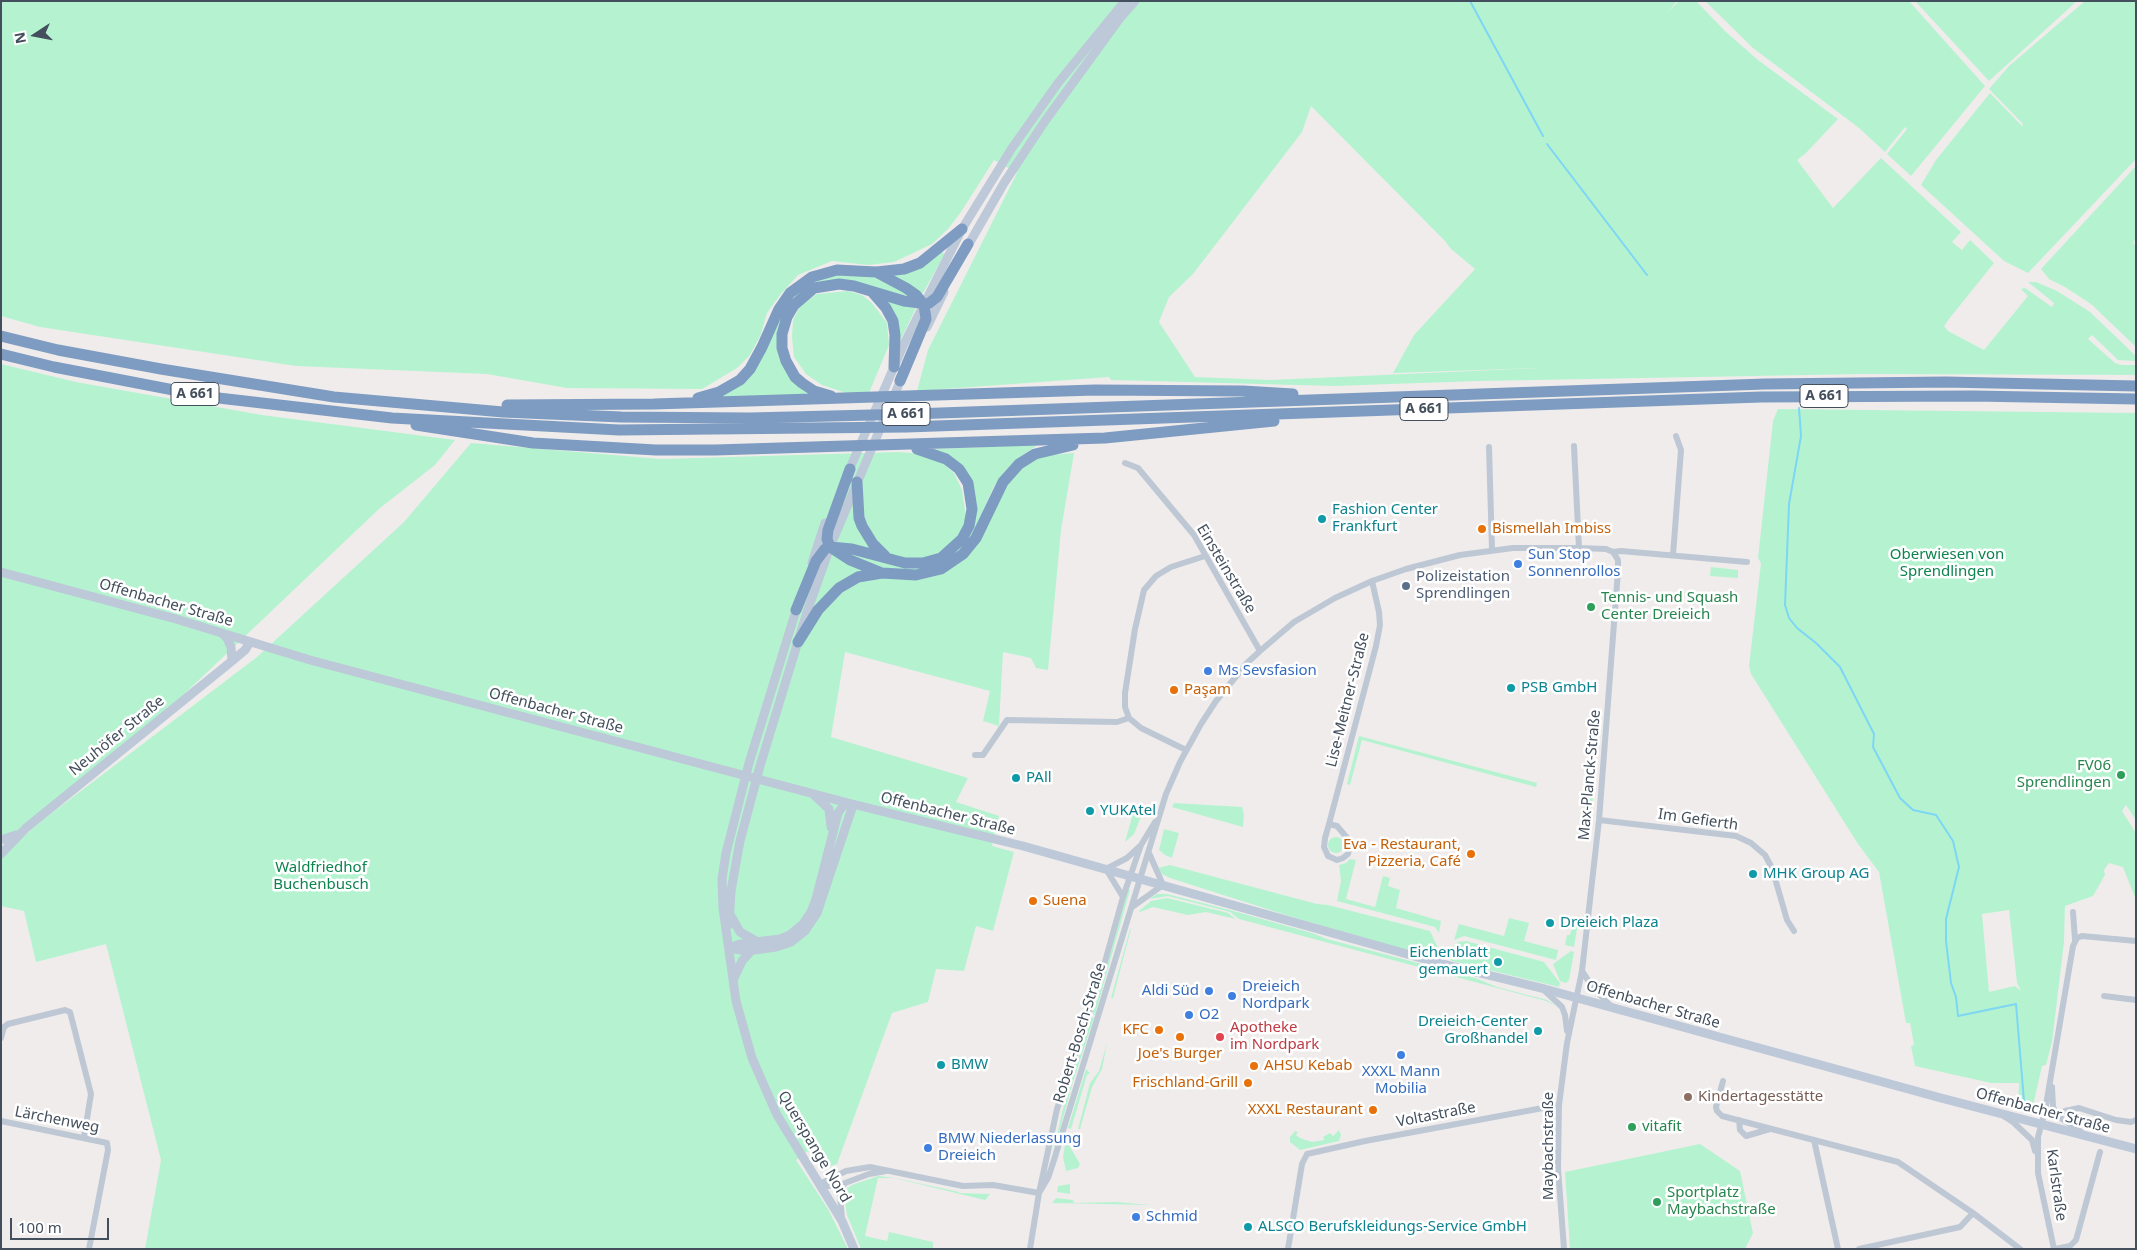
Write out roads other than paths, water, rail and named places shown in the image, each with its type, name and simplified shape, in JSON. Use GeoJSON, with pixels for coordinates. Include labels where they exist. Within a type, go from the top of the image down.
{"type":"FeatureCollection","features":[{"type":"Feature","properties":{"kind":"highway"},"geometry":{"type":"LineString","coordinates":[[654,404],[705,397],[726,389],[740,380],[750,369],[786,297],[806,280],[837,270],[876,272],[904,268],[920,263],[962,229]]}},
{"type":"Feature","properties":{"kind":"highway"},"geometry":{"type":"LineString","coordinates":[[860,398],[824,394],[802,383],[795,377],[786,361],[782,348],[782,334],[786,317],[794,305],[814,288],[832,284],[847,284],[924,305],[931,303],[968,244]]}},
{"type":"Feature","properties":{"kind":"highway"},"geometry":{"type":"LineString","coordinates":[[876,272],[906,288],[924,305],[926,319],[900,383]]}},
{"type":"Feature","properties":{"kind":"highway"},"geometry":{"type":"LineString","coordinates":[[871,292],[882,303],[893,321],[895,335],[894,367]]}},
{"type":"Feature","properties":{"kind":"highway","name":"A 661"},"geometry":{"type":"LineString","coordinates":[[1,336],[58,350],[222,380],[334,397],[450,408],[602,416],[750,418],[1765,384],[1946,382],[2136,386]]}},
{"type":"Feature","properties":{"kind":"highway","name":"A 661"},"geometry":{"type":"LineString","coordinates":[[1,354],[54,367],[210,397],[392,418],[546,427],[684,431],[907,427],[1761,397],[1974,396],[2136,399]]}},
{"type":"Feature","properties":{"kind":"highway"},"geometry":{"type":"LineString","coordinates":[[450,408],[474,405],[654,404],[1104,390],[1243,391],[1362,398]]}},
{"type":"Feature","properties":{"kind":"highway"},"geometry":{"type":"LineString","coordinates":[[896,445],[1105,438],[1252,424],[1334,412]]}},
{"type":"Feature","properties":{"kind":"highway","name":"A 661"},"geometry":{"type":"LineString","coordinates":[[392,418],[419,426],[533,442],[656,450],[896,445]]}},
{"type":"Feature","properties":{"kind":"highway"},"geometry":{"type":"LineString","coordinates":[[798,642],[818,610],[839,588],[858,577],[882,573],[916,575],[933,572],[949,565],[963,554],[973,543],[999,488],[1019,464],[1040,452],[1105,438]]}},
{"type":"Feature","properties":{"kind":"highway"},"geometry":{"type":"LineString","coordinates":[[796,610],[818,556],[824,549],[830,547],[852,549],[914,563],[941,558],[962,539],[969,526],[972,509],[968,483],[959,469],[936,454],[896,445]]}},
{"type":"Feature","properties":{"kind":"highway"},"geometry":{"type":"LineString","coordinates":[[851,467],[828,530],[827,539],[830,547],[850,560],[882,573]]}},
{"type":"Feature","properties":{"kind":"highway"},"geometry":{"type":"LineString","coordinates":[[857,482],[859,518],[862,526],[873,544],[887,557]]}},
{"type":"Feature","properties":{"kind":"main road","name":"Querspange Nord"},"geometry":{"type":"LineString","coordinates":[[854,1249],[842,1221],[787,1133],[763,1085],[744,1032],[733,981],[722,895],[726,853],[749,763],[796,610],[827,519],[894,367],[962,229],[1012,148],[1058,83],[1125,1]]}},
{"type":"Feature","properties":{"kind":"main road"},"geometry":{"type":"LineString","coordinates":[[729,948],[730,913],[736,859],[760,766],[798,642],[830,547],[863,467],[900,383],[968,244],[1004,182],[1045,121],[1115,25],[1135,1]]}},
{"type":"Feature","properties":{"kind":"main road","name":"Offenbacher Straße"},"geometry":{"type":"LineString","coordinates":[[1,572],[316,661],[853,805],[1023,846],[1439,963],[1541,988],[2041,1125],[2136,1149]]}},
{"type":"Feature","properties":{"kind":"main road"},"geometry":{"type":"LineString","coordinates":[[222,633],[227,638],[231,647],[232,661]]}},
{"type":"Feature","properties":{"kind":"main road","name":"Neuhöfer Straße"},"geometry":{"type":"LineString","coordinates":[[1,854],[26,828],[232,661],[245,650],[250,642]]}},
{"type":"Feature","properties":{"kind":"main road"},"geometry":{"type":"LineString","coordinates":[[813,794],[829,809],[831,819],[830,838]]}},
{"type":"Feature","properties":{"kind":"main road"},"geometry":{"type":"LineString","coordinates":[[729,948],[751,951],[776,947],[791,942],[812,923],[822,899],[853,805]]}},
{"type":"Feature","properties":{"kind":"main road"},"geometry":{"type":"LineString","coordinates":[[729,948],[740,944],[773,941],[797,930],[808,918],[816,899],[830,838],[839,811],[853,805]]}},
{"type":"Feature","properties":{"kind":"main road"},"geometry":{"type":"LineString","coordinates":[[1,840],[12,837],[26,828]]}},
{"type":"Feature","properties":{"kind":"main road"},"geometry":{"type":"LineString","coordinates":[[730,913],[740,932],[758,942]]}},
{"type":"Feature","properties":{"kind":"main road"},"geometry":{"type":"LineString","coordinates":[[733,981],[742,961],[751,951]]}},
{"type":"Feature","properties":{"kind":"street"},"geometry":{"type":"LineString","coordinates":[[1673,555],[1681,450],[1676,436]]}},
{"type":"Feature","properties":{"kind":"street"},"geometry":{"type":"LineString","coordinates":[[1574,446],[1579,548]]}},
{"type":"Feature","properties":{"kind":"street"},"geometry":{"type":"LineString","coordinates":[[1489,447],[1492,550]]}},
{"type":"Feature","properties":{"kind":"street","name":"Einsteinstraße"},"geometry":{"type":"LineString","coordinates":[[1125,463],[1138,468],[1194,536],[1260,651]]}},
{"type":"Feature","properties":{"kind":"street"},"geometry":{"type":"LineString","coordinates":[[1123,897],[1106,869],[1127,858],[1141,845],[1156,821],[1169,785],[1186,750],[1216,701],[1247,662],[1294,622],[1317,608],[1372,581],[1433,562],[1492,550],[1540,547],[1606,549],[1613,552],[1621,551],[1747,562]]}},
{"type":"Feature","properties":{"kind":"street","name":"Max-Planck-Straße"},"geometry":{"type":"LineString","coordinates":[[1576,998],[1582,970],[1599,820],[1617,590],[1618,560],[1613,552]]}},
{"type":"Feature","properties":{"kind":"street"},"geometry":{"type":"LineString","coordinates":[[1186,750],[1141,728],[1129,718],[1125,707],[1125,693],[1135,629],[1144,590],[1156,576],[1171,567],[1205,556]]}},
{"type":"Feature","properties":{"kind":"street","name":"Lise-Meitner-Straße"},"geometry":{"type":"LineString","coordinates":[[1329,824],[1337,826],[1349,840],[1348,854],[1337,860],[1328,856],[1324,847],[1329,824],[1376,646],[1380,625],[1372,581]]}},
{"type":"Feature","properties":{"kind":"street"},"geometry":{"type":"LineString","coordinates":[[975,754],[983,755],[1007,720],[1117,722],[1129,718]]}},
{"type":"Feature","properties":{"kind":"street","name":"Im Gefierth"},"geometry":{"type":"LineString","coordinates":[[1599,820],[1736,836],[1751,843],[1766,855],[1772,868],[1786,920],[1794,931]]}},
{"type":"Feature","properties":{"kind":"street","name":"Robert-Bosch-Straße"},"geometry":{"type":"LineString","coordinates":[[1039,1192],[1048,1178],[1054,1160],[1149,852],[1156,821]]}},
{"type":"Feature","properties":{"kind":"street","name":"Robert-Bosch-Straße"},"geometry":{"type":"LineString","coordinates":[[1030,1249],[1039,1192],[1058,1109],[1076,1048],[1101,976],[1123,897],[1141,845]]}},
{"type":"Feature","properties":{"kind":"street"},"geometry":{"type":"LineString","coordinates":[[1131,908],[1163,885],[1149,852]]}},
{"type":"Feature","properties":{"kind":"street"},"geometry":{"type":"LineString","coordinates":[[2073,912],[2075,940],[2054,1061],[2052,1095],[2054,1107],[2061,1120],[2086,1135]]}},
{"type":"Feature","properties":{"kind":"street"},"geometry":{"type":"LineString","coordinates":[[2075,940],[2082,936],[2136,941]]}},
{"type":"Feature","properties":{"kind":"street"},"geometry":{"type":"LineString","coordinates":[[1582,970],[1593,988],[1613,1008]]}},
{"type":"Feature","properties":{"kind":"street","name":"Maybachstraße"},"geometry":{"type":"LineString","coordinates":[[1541,988],[1564,1011],[1567,1024],[1567,1043]]}},
{"type":"Feature","properties":{"kind":"street"},"geometry":{"type":"LineString","coordinates":[[2104,996],[2136,1000]]}},
{"type":"Feature","properties":{"kind":"street","name":"Maybachstraße"},"geometry":{"type":"LineString","coordinates":[[1564,1249],[1558,1168],[1559,1105],[1567,1043],[1576,998]]}},
{"type":"Feature","properties":{"kind":"street"},"geometry":{"type":"LineString","coordinates":[[1,1038],[4,1027],[8,1024],[65,1010],[70,1012],[91,1094],[84,1137]]}},
{"type":"Feature","properties":{"kind":"street","name":"Karlstraße"},"geometry":{"type":"LineString","coordinates":[[2054,1061],[2038,1137],[2037,1163],[2054,1249]]}},
{"type":"Feature","properties":{"kind":"street"},"geometry":{"type":"LineString","coordinates":[[1723,1080],[1716,1111],[1722,1116],[1898,1162],[1973,1213],[2020,1249]]}},
{"type":"Feature","properties":{"kind":"street","name":"Voltastraße"},"geometry":{"type":"LineString","coordinates":[[1288,1249],[1302,1164],[1307,1154],[1559,1105]]}},
{"type":"Feature","properties":{"kind":"street"},"geometry":{"type":"LineString","coordinates":[[2065,1111],[2079,1108],[2116,1120],[2131,1122],[2136,1120]]}},
{"type":"Feature","properties":{"kind":"street"},"geometry":{"type":"LineString","coordinates":[[1997,1113],[2013,1122],[2032,1140],[2037,1163]]}},
{"type":"Feature","properties":{"kind":"street"},"geometry":{"type":"LineString","coordinates":[[1738,1120],[1740,1130],[1746,1136],[1771,1129]]}},
{"type":"Feature","properties":{"kind":"street","name":"Lärchenweg"},"geometry":{"type":"LineString","coordinates":[[1,1122],[104,1141],[108,1144],[89,1249]]}},
{"type":"Feature","properties":{"kind":"street"},"geometry":{"type":"LineString","coordinates":[[1814,1140],[1838,1249]]}},
{"type":"Feature","properties":{"kind":"street"},"geometry":{"type":"LineString","coordinates":[[2054,1249],[2070,1246],[2076,1240],[2100,1152]]}},
{"type":"Feature","properties":{"kind":"street"},"geometry":{"type":"LineString","coordinates":[[820,1184],[842,1172],[864,1167],[878,1168],[963,1186],[993,1185],[1039,1192]]}},
{"type":"Feature","properties":{"kind":"street"},"geometry":{"type":"LineString","coordinates":[[820,1184],[830,1187],[844,1184],[869,1174],[897,1172]]}},
{"type":"Feature","properties":{"kind":"street"},"geometry":{"type":"LineString","coordinates":[[842,1221],[840,1196],[844,1184]]}},
{"type":"Feature","properties":{"kind":"street"},"geometry":{"type":"LineString","coordinates":[[1859,1249],[1960,1227],[1973,1213]]}},
{"type":"Feature","properties":{"kind":"waterway"},"geometry":{"type":"LineString","coordinates":[[1470,1],[1543,136]]}},
{"type":"Feature","properties":{"kind":"waterway"},"geometry":{"type":"LineString","coordinates":[[1547,144],[1647,275]]}},
{"type":"Feature","properties":{"kind":"waterway"},"geometry":{"type":"LineString","coordinates":[[1799,408],[1801,436],[1789,504],[1785,605],[1789,618],[1797,628],[1816,643],[1840,667],[1874,734],[1873,747],[1900,798],[1913,810],[1936,815],[1953,841],[1959,867],[1946,919],[1946,941],[1951,983],[1956,997],[1958,1016],[2016,1004],[2024,1101]]}},
{"type":"Feature","properties":{"kind":"place","name":"Fashion Center Frankfurt"},"geometry":{"type":"Point","coordinates":[1322,519]}},
{"type":"Feature","properties":{"kind":"place","name":"Bismellah Imbiss"},"geometry":{"type":"Point","coordinates":[1482,529]}},
{"type":"Feature","properties":{"kind":"place","name":"Sun Stop Sonnenrollos"},"geometry":{"type":"Point","coordinates":[1518,564]}},
{"type":"Feature","properties":{"kind":"place","name":"Polizeistation Sprendlingen"},"geometry":{"type":"Point","coordinates":[1406,586]}},
{"type":"Feature","properties":{"kind":"place","name":"Tennis- und Squash Center Dreieich"},"geometry":{"type":"Point","coordinates":[1591,607]}},
{"type":"Feature","properties":{"kind":"place","name":"Ms Sevsfasion"},"geometry":{"type":"Point","coordinates":[1208,671]}},
{"type":"Feature","properties":{"kind":"place","name":"PSB GmbH"},"geometry":{"type":"Point","coordinates":[1511,688]}},
{"type":"Feature","properties":{"kind":"place","name":"Paşam"},"geometry":{"type":"Point","coordinates":[1174,690]}},
{"type":"Feature","properties":{"kind":"place","name":"FV06 Sprendlingen"},"geometry":{"type":"Point","coordinates":[2121,775]}},
{"type":"Feature","properties":{"kind":"place","name":"PAll"},"geometry":{"type":"Point","coordinates":[1016,778]}},
{"type":"Feature","properties":{"kind":"place","name":"YUKAtel"},"geometry":{"type":"Point","coordinates":[1090,811]}},
{"type":"Feature","properties":{"kind":"place","name":"Eva - Restaurant, Pizzeria, Café"},"geometry":{"type":"Point","coordinates":[1471,854]}},
{"type":"Feature","properties":{"kind":"place","name":"MHK Group AG"},"geometry":{"type":"Point","coordinates":[1753,874]}},
{"type":"Feature","properties":{"kind":"place","name":"Suena"},"geometry":{"type":"Point","coordinates":[1033,901]}},
{"type":"Feature","properties":{"kind":"place","name":"Dreieich Plaza"},"geometry":{"type":"Point","coordinates":[1550,923]}},
{"type":"Feature","properties":{"kind":"place","name":"Eichenblatt gemauert"},"geometry":{"type":"Point","coordinates":[1498,962]}},
{"type":"Feature","properties":{"kind":"place","name":"Aldi Süd"},"geometry":{"type":"Point","coordinates":[1209,991]}},
{"type":"Feature","properties":{"kind":"place","name":"Dreieich Nordpark"},"geometry":{"type":"Point","coordinates":[1232,996]}},
{"type":"Feature","properties":{"kind":"place","name":"O2"},"geometry":{"type":"Point","coordinates":[1189,1015]}},
{"type":"Feature","properties":{"kind":"place","name":"KFC"},"geometry":{"type":"Point","coordinates":[1159,1030]}},
{"type":"Feature","properties":{"kind":"place","name":"Dreieich-Center Großhandel"},"geometry":{"type":"Point","coordinates":[1538,1031]}},
{"type":"Feature","properties":{"kind":"place","name":"Joe's Burger"},"geometry":{"type":"Point","coordinates":[1180,1037]}},
{"type":"Feature","properties":{"kind":"place","name":"Apotheke im Nordpark"},"geometry":{"type":"Point","coordinates":[1220,1037]}},
{"type":"Feature","properties":{"kind":"place","name":"XXXL Mann Mobilia"},"geometry":{"type":"Point","coordinates":[1401,1055]}},
{"type":"Feature","properties":{"kind":"place","name":"BMW"},"geometry":{"type":"Point","coordinates":[941,1065]}},
{"type":"Feature","properties":{"kind":"place","name":"AHSU Kebab"},"geometry":{"type":"Point","coordinates":[1254,1066]}},
{"type":"Feature","properties":{"kind":"place","name":"Frischland-Grill"},"geometry":{"type":"Point","coordinates":[1248,1083]}},
{"type":"Feature","properties":{"kind":"place","name":"Kindertagesstätte"},"geometry":{"type":"Point","coordinates":[1688,1097]}},
{"type":"Feature","properties":{"kind":"place","name":"XXXL Restaurant"},"geometry":{"type":"Point","coordinates":[1373,1110]}},
{"type":"Feature","properties":{"kind":"place","name":"vitafit"},"geometry":{"type":"Point","coordinates":[1632,1127]}},
{"type":"Feature","properties":{"kind":"place","name":"BMW Niederlassung Dreieich"},"geometry":{"type":"Point","coordinates":[928,1148]}},
{"type":"Feature","properties":{"kind":"place","name":"Sportplatz Maybachstraße"},"geometry":{"type":"Point","coordinates":[1657,1202]}},
{"type":"Feature","properties":{"kind":"place","name":"Schmid"},"geometry":{"type":"Point","coordinates":[1136,1217]}},
{"type":"Feature","properties":{"kind":"place","name":"ALSCO Berufskleidungs-Service GmbH"},"geometry":{"type":"Point","coordinates":[1248,1227]}},
{"type":"Feature","properties":{"kind":"park label","name":"Oberwiesen von Sprendlingen"},"geometry":{"type":"Point","coordinates":[1947,564]}},
{"type":"Feature","properties":{"kind":"park label","name":"Waldfriedhof Buchenbusch"},"geometry":{"type":"Point","coordinates":[321,876]}}]}
